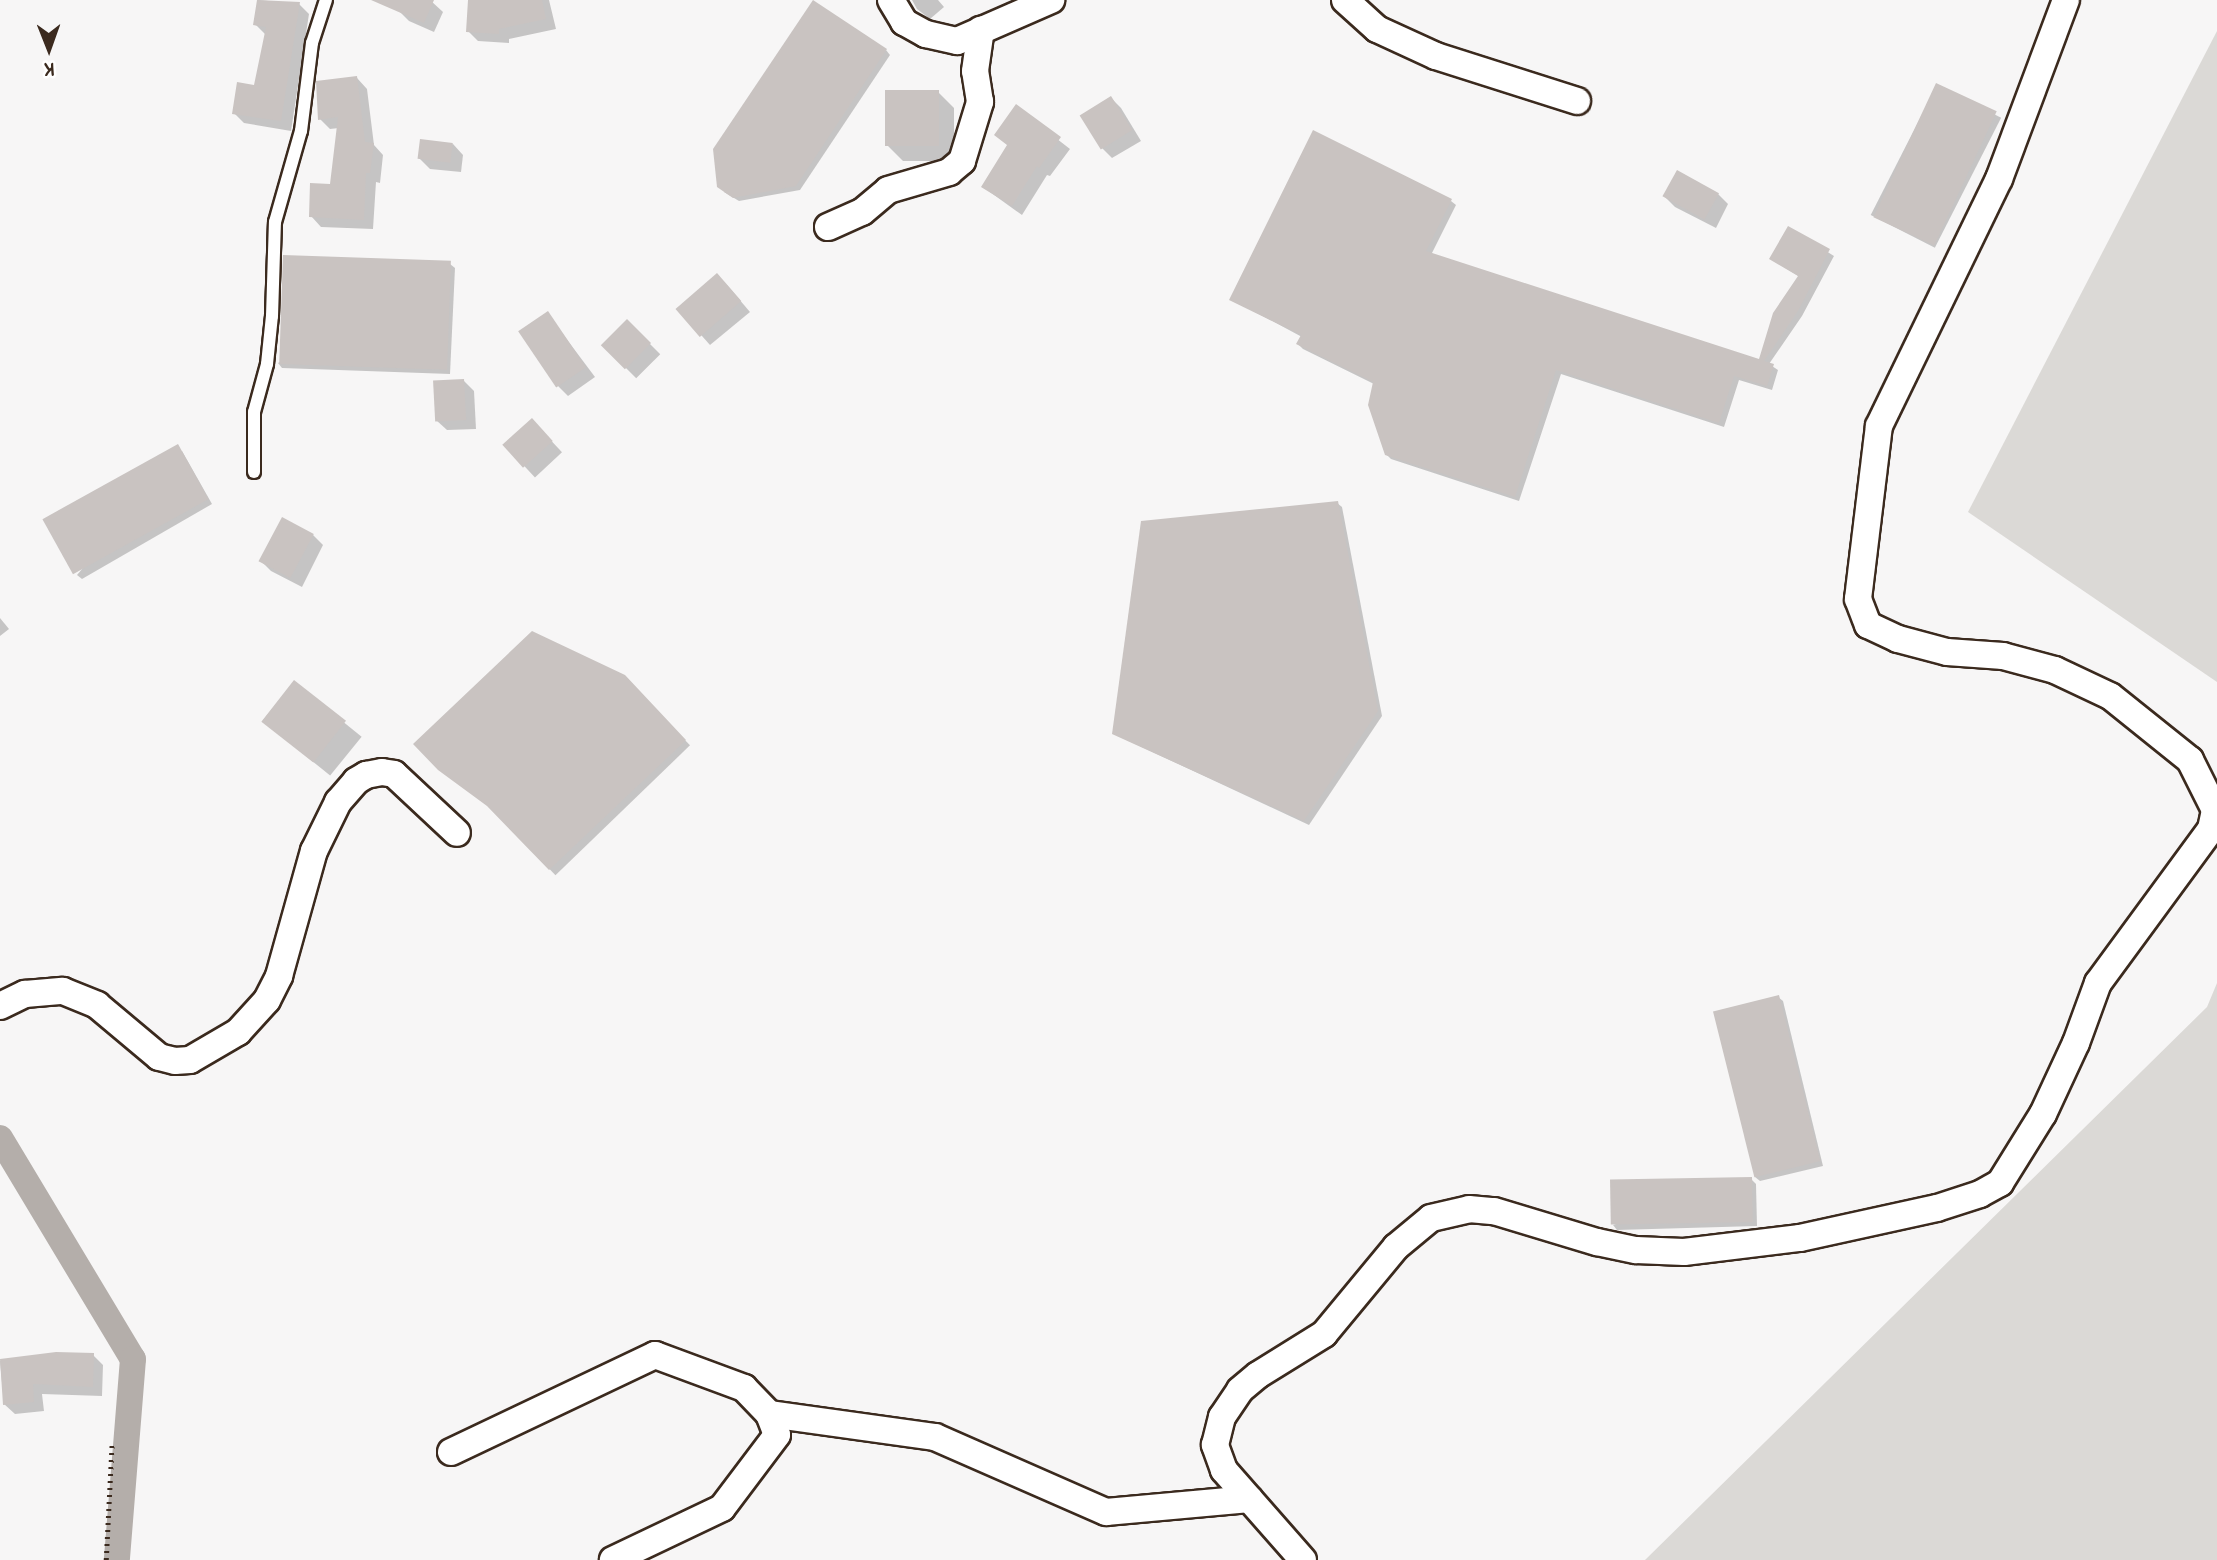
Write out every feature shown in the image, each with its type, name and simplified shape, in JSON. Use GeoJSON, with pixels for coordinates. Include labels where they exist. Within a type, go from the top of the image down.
{"type":"FeatureCollection","features":[{"type":"Feature","properties":{"kind":"street"},"geometry":{"type":"LineString","coordinates":[[891,0],[904,22],[926,34],[957,41],[1051,0]]}},
{"type":"Feature","properties":{"kind":"street"},"geometry":{"type":"LineString","coordinates":[[1345,0],[1377,29],[1436,55],[1577,101]]}},
{"type":"Feature","properties":{"kind":"street"},"geometry":{"type":"LineString","coordinates":[[1303,1560],[1224,1470],[1215,1445],[1222,1417],[1240,1390],[1324,1334],[1396,1247],[1431,1218],[1469,1209],[1494,1211],[1597,1242],[1636,1250],[1684,1252],[1800,1238],[1937,1208],[1980,1194],[2000,1183],[2043,1114],[2076,1043],[2098,983],[2211,829],[2215,810],[2190,760],[2110,696],[2055,670],[2003,656],[1947,652],[1898,639],[1868,625],[1858,599],[1879,426],[1999,179],[2057,3]]}},
{"type":"Feature","properties":{"kind":"street"},"geometry":{"type":"LineString","coordinates":[[828,227],[862,212],[888,190],[949,172],[962,161],[980,102],[975,71],[981,29]]}},
{"type":"Feature","properties":{"kind":"street"},"geometry":{"type":"LineString","coordinates":[[0,1006],[25,994],[63,991],[97,1005],[159,1057],[175,1061],[190,1060],[238,1032],[267,1000],[278,976],[314,851],[338,802],[356,781],[382,772],[394,774],[457,833]]}},
{"type":"Feature","properties":{"kind":"street"},"geometry":{"type":"LineString","coordinates":[[451,1452],[655,1355],[744,1388],[769,1414],[778,1435],[722,1508],[613,1560]]}},
{"type":"Feature","properties":{"kind":"street"},"geometry":{"type":"LineString","coordinates":[[769,1414],[934,1437],[1106,1512],[1249,1499]]}},
{"type":"Feature","properties":{"kind":"lane"},"geometry":{"type":"LineString","coordinates":[[254,472],[254,412],[267,364],[272,316],[275,222],[301,131],[312,43],[326,0]]}},
{"type":"Feature","properties":{"kind":"path"},"geometry":{"type":"LineString","coordinates":[[106,1560],[112,1442]]}},
{"type":"Feature","properties":{"kind":"shaded area"},"geometry":{"type":"Polygon","coordinates":[[[2217,31],[2217,682],[1968,512],[2217,31]]]}},
{"type":"Feature","properties":{"kind":"shaded area"},"geometry":{"type":"Polygon","coordinates":[[[2217,983],[2217,1560],[1645,1560],[2207,1007],[2217,983]]]}},
{"type":"Feature","properties":{"kind":"building"},"geometry":{"type":"Polygon","coordinates":[[[257,0],[300,2],[281,121],[232,114],[237,82],[254,85],[266,27],[253,25],[257,0]]]}},
{"type":"Feature","properties":{"kind":"building"},"geometry":{"type":"Polygon","coordinates":[[[371,0],[434,0],[424,23],[371,0]]]}},
{"type":"Feature","properties":{"kind":"building"},"geometry":{"type":"Polygon","coordinates":[[[468,0],[542,0],[546,19],[499,29],[499,34],[466,32],[468,0]]]}},
{"type":"Feature","properties":{"kind":"building"},"geometry":{"type":"Polygon","coordinates":[[[813,0],[887,49],[796,186],[733,198],[717,187],[713,149],[813,0]]]}},
{"type":"Feature","properties":{"kind":"building"},"geometry":{"type":"Polygon","coordinates":[[[357,76],[365,142],[374,143],[370,173],[366,173],[364,220],[309,217],[310,183],[330,184],[338,117],[318,120],[316,81],[357,76]]]}},
{"type":"Feature","properties":{"kind":"building"},"geometry":{"type":"Polygon","coordinates":[[[1936,83],[1997,111],[1934,245],[1873,217],[1936,83]]]}},
{"type":"Feature","properties":{"kind":"building"},"geometry":{"type":"Polygon","coordinates":[[[885,90],[939,90],[939,146],[885,146],[885,90]]]}},
{"type":"Feature","properties":{"kind":"building"},"geometry":{"type":"Polygon","coordinates":[[[1111,96],[1132,130],[1101,150],[1080,116],[1111,96]]]}},
{"type":"Feature","properties":{"kind":"building"},"geometry":{"type":"Polygon","coordinates":[[[1016,104],[1061,137],[1039,168],[1037,166],[1012,206],[981,187],[1007,145],[994,135],[1016,104]]]}},
{"type":"Feature","properties":{"kind":"building"},"geometry":{"type":"Polygon","coordinates":[[[1313,130],[1452,199],[1426,251],[1759,359],[1773,313],[1798,276],[1769,259],[1788,226],[1830,249],[1798,311],[1764,361],[1774,364],[1767,386],[1734,376],[1719,423],[1556,370],[1515,497],[1385,455],[1368,405],[1373,382],[1296,344],[1301,335],[1229,300],[1313,130]]]}},
{"type":"Feature","properties":{"kind":"building"},"geometry":{"type":"Polygon","coordinates":[[[420,139],[453,143],[450,163],[418,159],[420,139]]]}},
{"type":"Feature","properties":{"kind":"building"},"geometry":{"type":"Polygon","coordinates":[[[1677,170],[1719,193],[1704,220],[1662,196],[1677,170]]]}},
{"type":"Feature","properties":{"kind":"building"},"geometry":{"type":"Polygon","coordinates":[[[283,255],[451,261],[447,370],[279,364],[283,255]]]}},
{"type":"Feature","properties":{"kind":"building"},"geometry":{"type":"Polygon","coordinates":[[[717,273],[741,301],[700,337],[675,309],[717,273]]]}},
{"type":"Feature","properties":{"kind":"building"},"geometry":{"type":"Polygon","coordinates":[[[548,311],[586,367],[556,388],[518,331],[548,311]]]}},
{"type":"Feature","properties":{"kind":"building"},"geometry":{"type":"Polygon","coordinates":[[[627,319],[651,343],[625,369],[601,345],[627,319]]]}},
{"type":"Feature","properties":{"kind":"building"},"geometry":{"type":"Polygon","coordinates":[[[464,379],[466,420],[435,422],[433,381],[464,379]]]}},
{"type":"Feature","properties":{"kind":"building"},"geometry":{"type":"Polygon","coordinates":[[[532,418],[553,441],[523,468],[502,445],[532,418]]]}},
{"type":"Feature","properties":{"kind":"building"},"geometry":{"type":"Polygon","coordinates":[[[178,444],[209,499],[73,574],[42,519],[178,444]]]}},
{"type":"Feature","properties":{"kind":"building"},"geometry":{"type":"Polygon","coordinates":[[[1338,501],[1378,711],[1304,821],[1112,734],[1141,521],[1338,501]]]}},
{"type":"Feature","properties":{"kind":"building"},"geometry":{"type":"Polygon","coordinates":[[[282,517],[314,534],[290,578],[259,561],[282,517]]]}},
{"type":"Feature","properties":{"kind":"building"},"geometry":{"type":"Polygon","coordinates":[[[532,631],[625,675],[686,740],[549,870],[487,806],[438,770],[413,744],[532,631]]]}},
{"type":"Feature","properties":{"kind":"building"},"geometry":{"type":"Polygon","coordinates":[[[294,680],[346,721],[313,762],[261,722],[294,680]]]}},
{"type":"Feature","properties":{"kind":"building"},"geometry":{"type":"Polygon","coordinates":[[[1779,995],[1820,1161],[1754,1177],[1713,1011],[1779,995]]]}},
{"type":"Feature","properties":{"kind":"building"},"geometry":{"type":"Polygon","coordinates":[[[1752,1177],[1753,1222],[1611,1224],[1610,1179],[1752,1177]]]}},
{"type":"Feature","properties":{"kind":"building"},"geometry":{"type":"Polygon","coordinates":[[[56,1352],[94,1353],[93,1387],[33,1384],[34,1402],[3,1405],[0,1359],[56,1352]]]}},
{"type":"Feature","properties":{"kind":"waterway"},"geometry":{"type":"LineString","coordinates":[[0,1138],[133,1359],[117,1560]]}}]}
